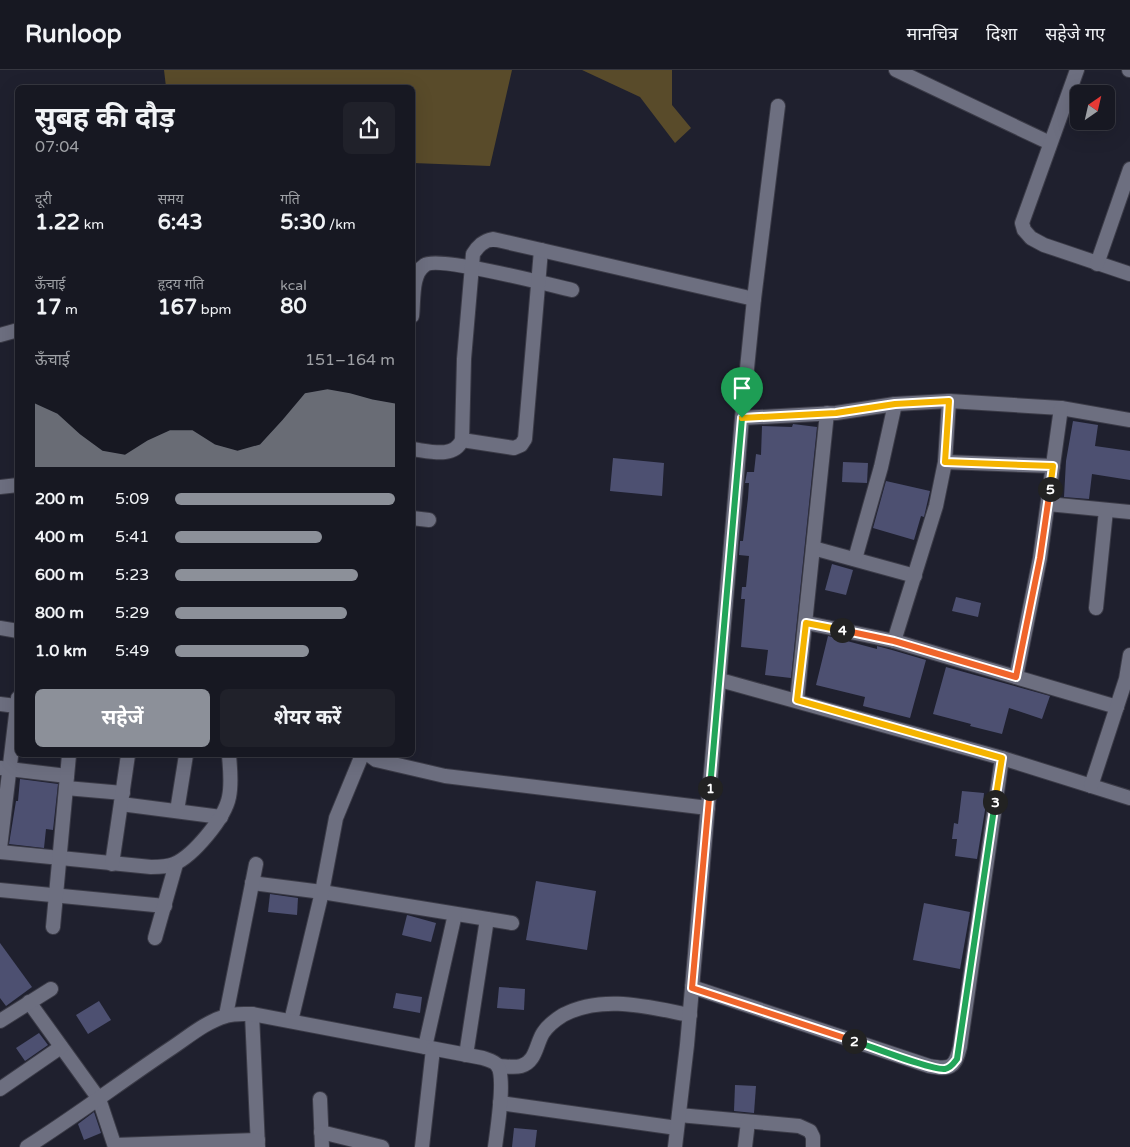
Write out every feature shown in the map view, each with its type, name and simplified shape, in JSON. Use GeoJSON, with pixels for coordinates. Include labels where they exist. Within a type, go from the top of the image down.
{"type":"FeatureCollection","features":[{"type":"Feature","properties":{"kind":"street"},"geometry":{"type":"LineString","coordinates":[[896,70],[1050,143]]}},
{"type":"Feature","properties":{"kind":"street"},"geometry":{"type":"LineString","coordinates":[[1077,70],[1022,223],[1024,230],[1031,238],[1044,245],[1130,274]]}},
{"type":"Feature","properties":{"kind":"street"},"geometry":{"type":"LineString","coordinates":[[675,1147],[690,1014],[742,418],[754,299],[778,106]]}},
{"type":"Feature","properties":{"kind":"street"},"geometry":{"type":"LineString","coordinates":[[1096,264],[1130,169]]}},
{"type":"Feature","properties":{"kind":"street"},"geometry":{"type":"LineString","coordinates":[[415,449],[444,452],[451,451],[460,446],[462,440],[464,358],[473,254],[478,246],[486,240],[493,239],[754,299]]}},
{"type":"Feature","properties":{"kind":"street"},"geometry":{"type":"LineString","coordinates":[[462,440],[514,448],[521,445],[525,439],[541,250]]}},
{"type":"Feature","properties":{"kind":"street"},"geometry":{"type":"LineString","coordinates":[[415,290],[417,273],[425,264],[433,262],[472,268],[572,290]]}},
{"type":"Feature","properties":{"kind":"street"},"geometry":{"type":"LineString","coordinates":[[0,335],[15,331]]}},
{"type":"Feature","properties":{"kind":"street"},"geometry":{"type":"LineString","coordinates":[[742,418],[827,413],[895,404],[949,401],[1061,408],[1130,420]]}},
{"type":"Feature","properties":{"kind":"street"},"geometry":{"type":"LineString","coordinates":[[894,641],[936,506],[945,462],[949,401]]}},
{"type":"Feature","properties":{"kind":"street"},"geometry":{"type":"LineString","coordinates":[[855,559],[881,467],[895,404]]}},
{"type":"Feature","properties":{"kind":"street"},"geometry":{"type":"LineString","coordinates":[[1016,677],[1040,558],[1061,408]]}},
{"type":"Feature","properties":{"kind":"street"},"geometry":{"type":"LineString","coordinates":[[797,700],[827,413]]}},
{"type":"Feature","properties":{"kind":"street"},"geometry":{"type":"LineString","coordinates":[[945,462],[1053,466]]}},
{"type":"Feature","properties":{"kind":"street"},"geometry":{"type":"LineString","coordinates":[[0,487],[15,485]]}},
{"type":"Feature","properties":{"kind":"street"},"geometry":{"type":"LineString","coordinates":[[1048,504],[1130,512]]}},
{"type":"Feature","properties":{"kind":"street"},"geometry":{"type":"LineString","coordinates":[[1096,608],[1106,510]]}},
{"type":"Feature","properties":{"kind":"street"},"geometry":{"type":"LineString","coordinates":[[415,518],[429,520]]}},
{"type":"Feature","properties":{"kind":"street"},"geometry":{"type":"LineString","coordinates":[[813,548],[915,576]]}},
{"type":"Feature","properties":{"kind":"street"},"geometry":{"type":"LineString","coordinates":[[806,623],[894,641],[1117,707]]}},
{"type":"Feature","properties":{"kind":"street"},"geometry":{"type":"LineString","coordinates":[[0,628],[15,630]]}},
{"type":"Feature","properties":{"kind":"street"},"geometry":{"type":"LineString","coordinates":[[1091,786],[1126,679],[1130,654]]}},
{"type":"Feature","properties":{"kind":"street"},"geometry":{"type":"LineString","coordinates":[[720,680],[1002,758],[1130,798]]}},
{"type":"Feature","properties":{"kind":"street"},"geometry":{"type":"LineString","coordinates":[[0,704],[15,702]]}},
{"type":"Feature","properties":{"kind":"street"},"geometry":{"type":"LineString","coordinates":[[15,713],[5,769],[0,850],[112,864],[151,867],[165,867],[176,864],[208,836],[221,817],[229,799],[231,782],[229,757]]}},
{"type":"Feature","properties":{"kind":"street"},"geometry":{"type":"LineString","coordinates":[[53,927],[69,757]]}},
{"type":"Feature","properties":{"kind":"street"},"geometry":{"type":"LineString","coordinates":[[112,864],[128,757]]}},
{"type":"Feature","properties":{"kind":"street"},"geometry":{"type":"LineString","coordinates":[[177,811],[186,757]]}},
{"type":"Feature","properties":{"kind":"street"},"geometry":{"type":"LineString","coordinates":[[290,1021],[322,892],[336,818],[361,757]]}},
{"type":"Feature","properties":{"kind":"street"},"geometry":{"type":"LineString","coordinates":[[372,757],[376,760],[445,776],[708,808]]}},
{"type":"Feature","properties":{"kind":"street"},"geometry":{"type":"LineString","coordinates":[[692,988],[929,1066],[945,1069],[952,1066],[957,1059],[960,1047],[1002,758]]}},
{"type":"Feature","properties":{"kind":"street"},"geometry":{"type":"LineString","coordinates":[[5,769],[66,782],[177,811],[221,817]]}},
{"type":"Feature","properties":{"kind":"street"},"geometry":{"type":"LineString","coordinates":[[154,938],[176,864]]}},
{"type":"Feature","properties":{"kind":"street"},"geometry":{"type":"LineString","coordinates":[[226,1015],[256,864]]}},
{"type":"Feature","properties":{"kind":"street"},"geometry":{"type":"LineString","coordinates":[[252,883],[322,892],[512,923]]}},
{"type":"Feature","properties":{"kind":"street"},"geometry":{"type":"LineString","coordinates":[[0,890],[164,906]]}},
{"type":"Feature","properties":{"kind":"street"},"geometry":{"type":"LineString","coordinates":[[422,1147],[429,1048],[455,914]]}},
{"type":"Feature","properties":{"kind":"street"},"geometry":{"type":"LineString","coordinates":[[466,1055],[487,919]]}},
{"type":"Feature","properties":{"kind":"street"},"geometry":{"type":"LineString","coordinates":[[0,1021],[51,988]]}},
{"type":"Feature","properties":{"kind":"street"},"geometry":{"type":"LineString","coordinates":[[29,1002],[99,1099],[115,1146],[258,1144],[252,1014]]}},
{"type":"Feature","properties":{"kind":"street"},"geometry":{"type":"LineString","coordinates":[[33,1145],[201,1029],[226,1015],[252,1014],[483,1058],[498,1066],[520,1067],[528,1063],[534,1056],[542,1035],[549,1025],[564,1015],[598,1004],[616,1002],[690,1014]]}},
{"type":"Feature","properties":{"kind":"street"},"geometry":{"type":"LineString","coordinates":[[0,1089],[61,1047]]}},
{"type":"Feature","properties":{"kind":"street"},"geometry":{"type":"LineString","coordinates":[[495,1147],[500,1103],[500,1075],[498,1066]]}},
{"type":"Feature","properties":{"kind":"street"},"geometry":{"type":"LineString","coordinates":[[320,1099],[322,1147]]}},
{"type":"Feature","properties":{"kind":"street"},"geometry":{"type":"LineString","coordinates":[[500,1103],[678,1121],[748,1122],[806,1128],[813,1137],[813,1147]]}},
{"type":"Feature","properties":{"kind":"street"},"geometry":{"type":"LineString","coordinates":[[745,1147],[748,1122]]}},
{"type":"Feature","properties":{"kind":"street"},"geometry":{"type":"LineString","coordinates":[[322,1132],[382,1147]]}},
{"type":"Feature","properties":{"kind":"shaded area"},"geometry":{"type":"Polygon","coordinates":[[[164,70],[512,70],[490,166],[415,163],[415,85],[166,85],[164,70]]]}},
{"type":"Feature","properties":{"kind":"shaded area"},"geometry":{"type":"Polygon","coordinates":[[[582,70],[672,70],[672,105],[691,128],[675,143],[640,97],[582,70]]]}},
{"type":"Feature","properties":{"kind":"building"},"geometry":{"type":"Polygon","coordinates":[[[1073,421],[1098,425],[1095,446],[1130,451],[1130,480],[1092,474],[1089,499],[1064,497],[1066,461],[1073,421]]]}},
{"type":"Feature","properties":{"kind":"building"},"geometry":{"type":"Polygon","coordinates":[[[793,424],[817,427],[791,678],[765,675],[768,650],[741,647],[745,599],[741,599],[742,587],[746,587],[749,556],[739,555],[740,541],[743,541],[748,498],[749,483],[745,483],[747,472],[754,472],[756,454],[761,455],[762,426],[792,427],[793,424]]]}},
{"type":"Feature","properties":{"kind":"building"},"geometry":{"type":"Polygon","coordinates":[[[613,458],[664,463],[662,496],[610,491],[613,458]]]}},
{"type":"Feature","properties":{"kind":"building"},"geometry":{"type":"Polygon","coordinates":[[[843,462],[868,463],[867,483],[842,482],[843,462]]]}},
{"type":"Feature","properties":{"kind":"building"},"geometry":{"type":"Polygon","coordinates":[[[886,481],[930,491],[924,517],[921,516],[914,540],[873,528],[886,481]]]}},
{"type":"Feature","properties":{"kind":"building"},"geometry":{"type":"Polygon","coordinates":[[[832,564],[853,570],[846,595],[825,590],[832,564]]]}},
{"type":"Feature","properties":{"kind":"building"},"geometry":{"type":"Polygon","coordinates":[[[956,597],[981,603],[978,617],[952,611],[956,597]]]}},
{"type":"Feature","properties":{"kind":"building"},"geometry":{"type":"Polygon","coordinates":[[[828,636],[877,649],[877,646],[926,660],[910,718],[863,706],[865,697],[816,685],[828,636]]]}},
{"type":"Feature","properties":{"kind":"building"},"geometry":{"type":"Polygon","coordinates":[[[946,667],[1050,696],[1042,719],[1009,708],[1002,734],[933,714],[946,667]]]}},
{"type":"Feature","properties":{"kind":"building"},"geometry":{"type":"Polygon","coordinates":[[[20,779],[58,784],[53,830],[46,829],[44,848],[9,844],[16,801],[18,801],[20,779]]]}},
{"type":"Feature","properties":{"kind":"building"},"geometry":{"type":"Polygon","coordinates":[[[962,791],[984,793],[983,803],[986,804],[977,859],[955,856],[957,839],[952,839],[954,823],[958,824],[962,791]]]}},
{"type":"Feature","properties":{"kind":"building"},"geometry":{"type":"Polygon","coordinates":[[[536,881],[596,891],[587,950],[526,940],[536,881]]]}},
{"type":"Feature","properties":{"kind":"building"},"geometry":{"type":"Polygon","coordinates":[[[270,894],[298,898],[297,915],[268,912],[270,894]]]}},
{"type":"Feature","properties":{"kind":"building"},"geometry":{"type":"Polygon","coordinates":[[[924,903],[970,912],[960,969],[913,960],[924,903]]]}},
{"type":"Feature","properties":{"kind":"building"},"geometry":{"type":"Polygon","coordinates":[[[407,915],[436,923],[431,942],[402,935],[407,915]]]}},
{"type":"Feature","properties":{"kind":"building"},"geometry":{"type":"Polygon","coordinates":[[[0,943],[32,987],[6,1006],[0,998],[0,943]]]}},
{"type":"Feature","properties":{"kind":"building"},"geometry":{"type":"Polygon","coordinates":[[[499,987],[525,989],[524,1010],[497,1008],[499,987]]]}},
{"type":"Feature","properties":{"kind":"building"},"geometry":{"type":"Polygon","coordinates":[[[396,993],[422,997],[420,1013],[393,1008],[396,993]]]}},
{"type":"Feature","properties":{"kind":"building"},"geometry":{"type":"Polygon","coordinates":[[[99,1001],[111,1020],[88,1034],[76,1015],[99,1001]]]}},
{"type":"Feature","properties":{"kind":"building"},"geometry":{"type":"Polygon","coordinates":[[[39,1033],[48,1045],[25,1061],[16,1048],[39,1033]]]}},
{"type":"Feature","properties":{"kind":"building"},"geometry":{"type":"Polygon","coordinates":[[[735,1085],[756,1086],[754,1113],[734,1111],[735,1085]]]}},
{"type":"Feature","properties":{"kind":"building"},"geometry":{"type":"Polygon","coordinates":[[[94,1112],[101,1133],[84,1140],[78,1124],[94,1112]]]}},
{"type":"Feature","properties":{"kind":"building"},"geometry":{"type":"Polygon","coordinates":[[[514,1128],[537,1130],[535,1147],[512,1147],[514,1128]]]}},
{"type":"Feature","properties":{"kind":"route"},"geometry":{"type":"LineString","coordinates":[[949,401],[945,462],[1053,466],[1040,558],[1016,677],[894,641],[806,623],[797,700],[1002,758],[960,1047],[957,1059],[952,1066],[945,1069],[929,1066],[692,988],[742,418],[836,413],[895,404],[949,401]]}}]}
